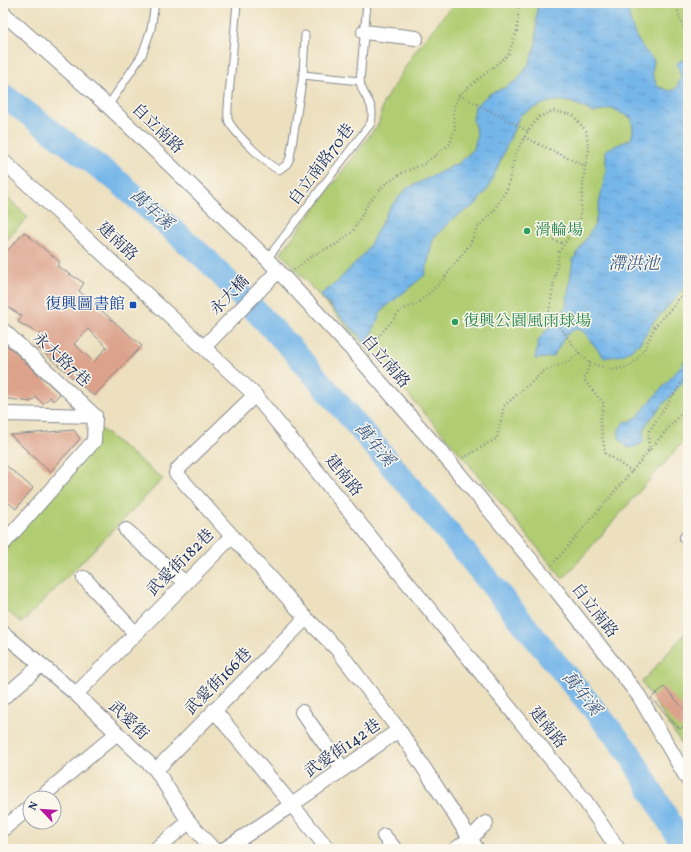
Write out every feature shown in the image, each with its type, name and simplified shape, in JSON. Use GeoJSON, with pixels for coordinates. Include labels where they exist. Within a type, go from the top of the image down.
{"type":"FeatureCollection","features":[{"type":"Feature","properties":{"kind":"street","name":"自立南路"},"geometry":{"type":"LineString","coordinates":[[3,12],[108,106],[267,259],[285,271],[302,296],[359,352],[556,590],[639,696],[688,780]]}},
{"type":"Feature","properties":{"kind":"street"},"geometry":{"type":"LineString","coordinates":[[364,32],[416,38]]}},
{"type":"Feature","properties":{"kind":"street","name":"建南路"},"geometry":{"type":"LineString","coordinates":[[3,161],[205,346],[255,394],[586,802],[618,849]]}},
{"type":"Feature","properties":{"kind":"street","name":"永大橋"},"geometry":{"type":"LineString","coordinates":[[205,346],[267,282],[285,271]]}},
{"type":"Feature","properties":{"kind":"street","name":"永大路7巷"},"geometry":{"type":"LineString","coordinates":[[3,330],[95,416]]}},
{"type":"Feature","properties":{"kind":"street"},"geometry":{"type":"LineString","coordinates":[[232,536],[176,473],[178,469],[255,394]]}},
{"type":"Feature","properties":{"kind":"street"},"geometry":{"type":"LineString","coordinates":[[3,544],[94,441],[95,416],[4,414]]}},
{"type":"Feature","properties":{"kind":"street"},"geometry":{"type":"LineString","coordinates":[[126,530],[185,583]]}},
{"type":"Feature","properties":{"kind":"street","name":"武愛街182巷"},"geometry":{"type":"LineString","coordinates":[[76,694],[232,536],[306,618]]}},
{"type":"Feature","properties":{"kind":"street"},"geometry":{"type":"LineString","coordinates":[[84,578],[135,633]]}},
{"type":"Feature","properties":{"kind":"street","name":"武愛街166巷"},"geometry":{"type":"LineString","coordinates":[[156,770],[306,618]]}},
{"type":"Feature","properties":{"kind":"street","name":"武愛街142巷"},"geometry":{"type":"LineString","coordinates":[[225,849],[293,804],[399,730],[337,649],[306,618]]}},
{"type":"Feature","properties":{"kind":"street","name":"武愛街"},"geometry":{"type":"LineString","coordinates":[[3,633],[76,694],[116,734],[156,770],[189,822],[213,849]]}},
{"type":"Feature","properties":{"kind":"street"},"geometry":{"type":"LineString","coordinates":[[3,698],[41,665]]}},
{"type":"Feature","properties":{"kind":"street"},"geometry":{"type":"LineString","coordinates":[[214,710],[293,804],[328,849]]}},
{"type":"Feature","properties":{"kind":"street"},"geometry":{"type":"LineString","coordinates":[[302,712],[343,769]]}},
{"type":"Feature","properties":{"kind":"street"},"geometry":{"type":"LineString","coordinates":[[399,730],[473,844]]}},
{"type":"Feature","properties":{"kind":"street"},"geometry":{"type":"LineString","coordinates":[[50,790],[116,734]]}},
{"type":"Feature","properties":{"kind":"street"},"geometry":{"type":"LineString","coordinates":[[3,830],[22,814]]}},
{"type":"Feature","properties":{"kind":"street"},"geometry":{"type":"LineString","coordinates":[[156,849],[189,822]]}},
{"type":"Feature","properties":{"kind":"street"},"geometry":{"type":"LineString","coordinates":[[456,849],[473,844],[486,823]]}},
{"type":"Feature","properties":{"kind":"street"},"geometry":{"type":"LineString","coordinates":[[384,836],[395,849]]}},
{"type":"Feature","properties":{"kind":"lane"},"geometry":{"type":"LineString","coordinates":[[108,106],[142,55],[151,29],[155,3]]}},
{"type":"Feature","properties":{"kind":"lane","name":"自立南路70巷"},"geometry":{"type":"LineString","coordinates":[[238,3],[228,107],[229,121],[236,132],[272,168],[279,170],[287,164],[290,158],[303,75],[305,35]]}},
{"type":"Feature","properties":{"kind":"lane","name":"自立南路70巷"},"geometry":{"type":"LineString","coordinates":[[267,259],[371,123],[373,112],[368,98],[361,90],[360,81],[367,3]]}},
{"type":"Feature","properties":{"kind":"lane"},"geometry":{"type":"LineString","coordinates":[[303,75],[360,81]]}},
{"type":"Feature","properties":{"kind":"path"},"geometry":{"type":"LineString","coordinates":[[285,271],[313,255],[337,244],[353,231],[369,202],[384,186],[404,172],[424,164],[450,144],[455,128],[453,112],[459,95],[508,55],[517,31],[519,3]]}},
{"type":"Feature","properties":{"kind":"path"},"geometry":{"type":"LineString","coordinates":[[676,3],[679,16],[688,39]]}},
{"type":"Feature","properties":{"kind":"path"},"geometry":{"type":"LineString","coordinates":[[459,95],[528,131]]}},
{"type":"Feature","properties":{"kind":"path"},"geometry":{"type":"LineString","coordinates":[[359,352],[380,335],[401,310],[417,304],[442,282],[470,244],[476,228],[492,213],[507,188],[515,155],[524,137],[539,117],[553,112],[573,115],[586,131],[589,150],[585,166],[580,219],[558,252],[549,312],[579,353],[590,363],[612,370],[631,366],[644,350],[655,326],[673,306],[688,285]]}},
{"type":"Feature","properties":{"kind":"path"},"geometry":{"type":"LineString","coordinates":[[524,137],[585,166]]}},
{"type":"Feature","properties":{"kind":"path"},"geometry":{"type":"LineString","coordinates":[[553,240],[564,244]]}},
{"type":"Feature","properties":{"kind":"path"},"geometry":{"type":"LineString","coordinates":[[457,462],[497,438],[504,406],[544,371],[569,361],[579,353]]}},
{"type":"Feature","properties":{"kind":"path"},"geometry":{"type":"LineString","coordinates":[[590,363],[584,380],[604,404],[600,422],[605,453],[632,472]]}},
{"type":"Feature","properties":{"kind":"path"},"geometry":{"type":"LineString","coordinates":[[648,452],[649,431],[688,373]]}},
{"type":"Feature","properties":{"kind":"path"},"geometry":{"type":"LineString","coordinates":[[549,569],[688,405]]}},
{"type":"Feature","properties":{"kind":"green space"},"geometry":{"type":"Polygon","coordinates":[[[454,3],[688,3],[688,436],[563,579],[454,446],[281,253],[379,123],[383,103],[416,50],[454,3]]]}},
{"type":"Feature","properties":{"kind":"green space"},"geometry":{"type":"Polygon","coordinates":[[[3,193],[28,217],[3,244],[3,193]]]}},
{"type":"Feature","properties":{"kind":"green space"},"geometry":{"type":"Polygon","coordinates":[[[101,429],[163,479],[22,623],[3,608],[3,541],[101,429]]]}},
{"type":"Feature","properties":{"kind":"green space"},"geometry":{"type":"Polygon","coordinates":[[[688,630],[688,754],[642,682],[688,630]]]}},
{"type":"Feature","properties":{"kind":"water","name":"滯洪池"},"geometry":{"type":"Polygon","coordinates":[[[539,3],[627,3],[630,20],[635,34],[642,47],[654,60],[652,73],[657,86],[670,91],[676,89],[681,77],[677,63],[688,57],[688,280],[676,298],[654,321],[639,344],[623,355],[604,358],[583,331],[576,329],[566,335],[553,357],[535,359],[539,339],[566,307],[573,260],[595,224],[606,170],[606,150],[631,139],[633,132],[632,119],[612,108],[593,113],[573,103],[564,101],[549,102],[520,115],[488,189],[475,205],[452,219],[433,239],[425,275],[382,310],[367,344],[320,295],[336,283],[366,252],[389,209],[406,189],[459,163],[474,149],[477,135],[473,120],[475,106],[491,93],[518,80],[530,62],[536,43],[537,7],[539,3]]]}},
{"type":"Feature","properties":{"kind":"water"},"geometry":{"type":"Polygon","coordinates":[[[688,358],[688,376],[647,423],[644,430],[643,442],[637,446],[629,448],[622,443],[619,436],[619,430],[624,422],[631,421],[637,417],[688,358]]]}},
{"type":"Feature","properties":{"kind":"building"},"geometry":{"type":"Polygon","coordinates":[[[24,232],[60,262],[57,266],[84,283],[79,291],[142,346],[94,396],[37,347],[46,338],[18,322],[22,316],[3,304],[3,256],[24,232]],[[88,329],[74,344],[94,362],[107,347],[88,329]]]}},
{"type":"Feature","properties":{"kind":"building"},"geometry":{"type":"Polygon","coordinates":[[[8,346],[60,394],[53,401],[50,397],[43,404],[36,397],[31,402],[3,398],[3,350],[8,346]]]}},
{"type":"Feature","properties":{"kind":"building"},"geometry":{"type":"Polygon","coordinates":[[[74,430],[80,439],[50,472],[10,435],[74,430]]]}},
{"type":"Feature","properties":{"kind":"building"},"geometry":{"type":"Polygon","coordinates":[[[3,463],[33,488],[16,509],[3,498],[3,463]]]}},
{"type":"Feature","properties":{"kind":"building"},"geometry":{"type":"Polygon","coordinates":[[[664,687],[688,713],[688,723],[680,729],[651,698],[664,687]]]}},
{"type":"Feature","properties":{"kind":"waterway","name":"萬年溪"},"geometry":{"type":"LineString","coordinates":[[3,95],[120,183],[209,262],[293,350],[459,545],[628,751],[685,849]]}},
{"type":"Feature","properties":{"kind":"place","name":"滑輪場"},"geometry":{"type":"Point","coordinates":[527,231]}},
{"type":"Feature","properties":{"kind":"place","name":"復興圖書館"},"geometry":{"type":"Point","coordinates":[133,305]}},
{"type":"Feature","properties":{"kind":"place","name":"復興公園風雨球場"},"geometry":{"type":"Point","coordinates":[455,322]}}]}
